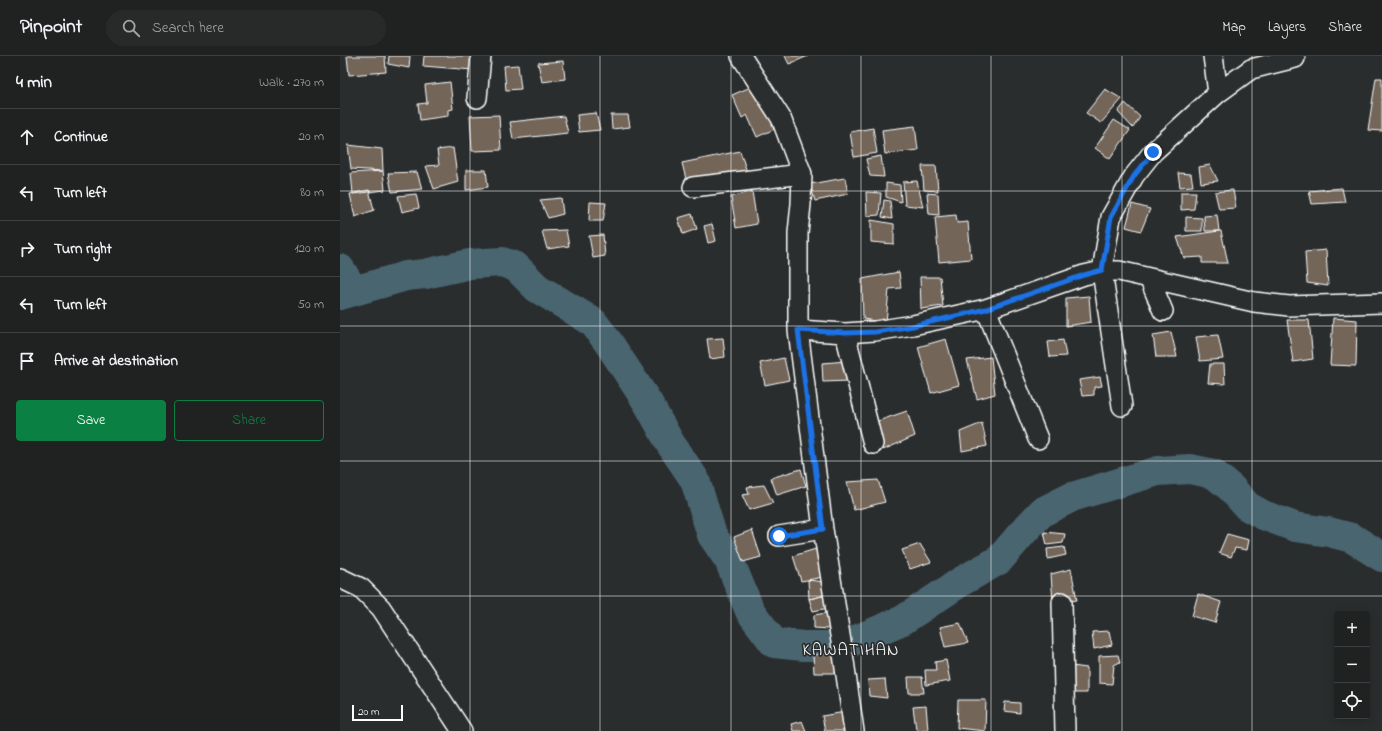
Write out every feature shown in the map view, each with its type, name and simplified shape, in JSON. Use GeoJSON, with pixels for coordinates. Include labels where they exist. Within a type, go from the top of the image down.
{"type":"FeatureCollection","features":[{"type":"Feature","properties":{"kind":"street"},"geometry":{"type":"LineString","coordinates":[[477,98],[481,56]]}},
{"type":"Feature","properties":{"kind":"street"},"geometry":{"type":"LineString","coordinates":[[741,56],[781,118],[802,174],[802,204],[798,233],[798,330],[823,529],[854,731]]}},
{"type":"Feature","properties":{"kind":"street"},"geometry":{"type":"LineString","coordinates":[[1213,56],[1218,93]]}},
{"type":"Feature","properties":{"kind":"street"},"geometry":{"type":"LineString","coordinates":[[1122,406],[1102,270],[1111,217],[1134,176],[1153,152],[1218,93],[1251,69],[1295,58]]}},
{"type":"Feature","properties":{"kind":"street"},"geometry":{"type":"LineString","coordinates":[[693,187],[802,174]]}},
{"type":"Feature","properties":{"kind":"street"},"geometry":{"type":"LineString","coordinates":[[798,330],[845,333],[875,332],[913,326],[986,309],[1102,270],[1119,271],[1254,302],[1289,306],[1382,303]]}},
{"type":"Feature","properties":{"kind":"street"},"geometry":{"type":"LineString","coordinates":[[1149,278],[1163,311]]}},
{"type":"Feature","properties":{"kind":"street"},"geometry":{"type":"LineString","coordinates":[[986,309],[1038,439]]}},
{"type":"Feature","properties":{"kind":"street"},"geometry":{"type":"LineString","coordinates":[[845,333],[873,444]]}},
{"type":"Feature","properties":{"kind":"street"},"geometry":{"type":"LineString","coordinates":[[779,536],[823,529]]}},
{"type":"Feature","properties":{"kind":"street"},"geometry":{"type":"LineString","coordinates":[[340,578],[361,588],[381,608],[462,731]]}},
{"type":"Feature","properties":{"kind":"street"},"geometry":{"type":"LineString","coordinates":[[1062,602],[1065,731]]}},
{"type":"Feature","properties":{"kind":"building"},"geometry":{"type":"Polygon","coordinates":[[[347,56],[385,56],[386,72],[349,75],[347,56]]]}},
{"type":"Feature","properties":{"kind":"building"},"geometry":{"type":"Polygon","coordinates":[[[389,56],[410,56],[409,68],[388,64],[389,56]]]}},
{"type":"Feature","properties":{"kind":"building"},"geometry":{"type":"Polygon","coordinates":[[[424,56],[474,56],[473,70],[423,66],[424,56]]]}},
{"type":"Feature","properties":{"kind":"building"},"geometry":{"type":"Polygon","coordinates":[[[785,56],[808,56],[789,64],[785,56]]]}},
{"type":"Feature","properties":{"kind":"building"},"geometry":{"type":"Polygon","coordinates":[[[563,61],[565,79],[542,82],[538,63],[563,61]]]}},
{"type":"Feature","properties":{"kind":"building"},"geometry":{"type":"Polygon","coordinates":[[[518,65],[521,89],[506,90],[504,66],[518,65]]]}},
{"type":"Feature","properties":{"kind":"building"},"geometry":{"type":"Polygon","coordinates":[[[1376,78],[1382,78],[1382,131],[1368,130],[1376,78]]]}},
{"type":"Feature","properties":{"kind":"building"},"geometry":{"type":"Polygon","coordinates":[[[450,82],[453,109],[448,110],[448,116],[420,120],[418,104],[427,103],[425,85],[450,82]]]}},
{"type":"Feature","properties":{"kind":"building"},"geometry":{"type":"Polygon","coordinates":[[[753,86],[779,127],[757,137],[747,115],[742,118],[732,95],[753,86]]]}},
{"type":"Feature","properties":{"kind":"building"},"geometry":{"type":"Polygon","coordinates":[[[1105,89],[1122,99],[1101,123],[1086,113],[1105,89]]]}},
{"type":"Feature","properties":{"kind":"building"},"geometry":{"type":"Polygon","coordinates":[[[1125,103],[1140,117],[1133,128],[1118,112],[1125,103]]]}},
{"type":"Feature","properties":{"kind":"building"},"geometry":{"type":"Polygon","coordinates":[[[596,113],[600,130],[579,132],[577,115],[596,113]]]}},
{"type":"Feature","properties":{"kind":"building"},"geometry":{"type":"Polygon","coordinates":[[[499,115],[501,150],[472,151],[470,116],[499,115]]]}},
{"type":"Feature","properties":{"kind":"building"},"geometry":{"type":"Polygon","coordinates":[[[611,115],[628,115],[630,127],[612,129],[611,115]]]}},
{"type":"Feature","properties":{"kind":"building"},"geometry":{"type":"Polygon","coordinates":[[[564,116],[568,133],[513,139],[510,122],[564,116]]]}},
{"type":"Feature","properties":{"kind":"building"},"geometry":{"type":"Polygon","coordinates":[[[1114,120],[1130,130],[1110,159],[1095,148],[1114,120]]]}},
{"type":"Feature","properties":{"kind":"building"},"geometry":{"type":"Polygon","coordinates":[[[915,126],[918,150],[885,154],[882,130],[915,126]]]}},
{"type":"Feature","properties":{"kind":"building"},"geometry":{"type":"Polygon","coordinates":[[[873,128],[877,153],[854,157],[850,132],[873,128]]]}},
{"type":"Feature","properties":{"kind":"building"},"geometry":{"type":"Polygon","coordinates":[[[348,145],[382,149],[383,171],[351,169],[348,145]]]}},
{"type":"Feature","properties":{"kind":"building"},"geometry":{"type":"Polygon","coordinates":[[[453,148],[458,182],[434,189],[426,166],[439,165],[437,150],[453,148]]]}},
{"type":"Feature","properties":{"kind":"building"},"geometry":{"type":"Polygon","coordinates":[[[740,151],[747,172],[686,179],[682,163],[740,151]]]}},
{"type":"Feature","properties":{"kind":"building"},"geometry":{"type":"Polygon","coordinates":[[[881,156],[884,177],[870,176],[866,159],[881,156]]]}},
{"type":"Feature","properties":{"kind":"building"},"geometry":{"type":"Polygon","coordinates":[[[1210,165],[1218,181],[1201,183],[1199,167],[1210,165]]]}},
{"type":"Feature","properties":{"kind":"building"},"geometry":{"type":"Polygon","coordinates":[[[922,166],[936,166],[938,191],[924,190],[922,166]]]}},
{"type":"Feature","properties":{"kind":"building"},"geometry":{"type":"Polygon","coordinates":[[[466,170],[486,170],[488,187],[466,190],[466,170]]]}},
{"type":"Feature","properties":{"kind":"building"},"geometry":{"type":"Polygon","coordinates":[[[383,171],[385,190],[353,194],[351,173],[383,171]]]}},
{"type":"Feature","properties":{"kind":"building"},"geometry":{"type":"Polygon","coordinates":[[[417,172],[422,189],[392,192],[388,173],[417,172]]]}},
{"type":"Feature","properties":{"kind":"building"},"geometry":{"type":"Polygon","coordinates":[[[1178,173],[1191,174],[1193,186],[1180,187],[1178,173]]]}},
{"type":"Feature","properties":{"kind":"building"},"geometry":{"type":"Polygon","coordinates":[[[845,178],[848,194],[815,201],[810,184],[845,178]]]}},
{"type":"Feature","properties":{"kind":"building"},"geometry":{"type":"Polygon","coordinates":[[[917,181],[923,207],[905,205],[903,182],[917,181]]]}},
{"type":"Feature","properties":{"kind":"building"},"geometry":{"type":"Polygon","coordinates":[[[886,183],[900,185],[901,202],[886,197],[886,183]]]}},
{"type":"Feature","properties":{"kind":"building"},"geometry":{"type":"Polygon","coordinates":[[[1342,188],[1345,202],[1312,204],[1309,191],[1342,188]]]}},
{"type":"Feature","properties":{"kind":"building"},"geometry":{"type":"Polygon","coordinates":[[[369,190],[374,210],[355,217],[350,194],[369,190]]]}},
{"type":"Feature","properties":{"kind":"building"},"geometry":{"type":"Polygon","coordinates":[[[1233,190],[1236,208],[1219,209],[1215,192],[1233,190]]]}},
{"type":"Feature","properties":{"kind":"building"},"geometry":{"type":"Polygon","coordinates":[[[752,191],[757,224],[736,228],[731,197],[752,191]]]}},
{"type":"Feature","properties":{"kind":"building"},"geometry":{"type":"Polygon","coordinates":[[[866,192],[881,193],[879,215],[867,216],[866,192]]]}},
{"type":"Feature","properties":{"kind":"building"},"geometry":{"type":"Polygon","coordinates":[[[1181,192],[1196,192],[1194,209],[1181,210],[1181,192]]]}},
{"type":"Feature","properties":{"kind":"building"},"geometry":{"type":"Polygon","coordinates":[[[927,193],[938,194],[939,215],[929,214],[927,193]]]}},
{"type":"Feature","properties":{"kind":"building"},"geometry":{"type":"Polygon","coordinates":[[[416,194],[419,208],[402,212],[398,196],[416,194]]]}},
{"type":"Feature","properties":{"kind":"building"},"geometry":{"type":"Polygon","coordinates":[[[561,198],[563,214],[548,218],[540,200],[561,198]]]}},
{"type":"Feature","properties":{"kind":"building"},"geometry":{"type":"Polygon","coordinates":[[[884,200],[890,201],[892,219],[882,217],[884,200]]]}},
{"type":"Feature","properties":{"kind":"building"},"geometry":{"type":"Polygon","coordinates":[[[590,202],[606,203],[603,221],[589,221],[590,202]]]}},
{"type":"Feature","properties":{"kind":"building"},"geometry":{"type":"Polygon","coordinates":[[[1132,204],[1150,209],[1141,231],[1126,227],[1132,204]]]}},
{"type":"Feature","properties":{"kind":"building"},"geometry":{"type":"Polygon","coordinates":[[[692,214],[697,229],[683,234],[678,218],[692,214]]]}},
{"type":"Feature","properties":{"kind":"building"},"geometry":{"type":"Polygon","coordinates":[[[956,215],[957,223],[968,222],[971,259],[939,262],[935,217],[956,215]]]}},
{"type":"Feature","properties":{"kind":"building"},"geometry":{"type":"Polygon","coordinates":[[[1217,215],[1219,231],[1205,231],[1204,216],[1217,215]]]}},
{"type":"Feature","properties":{"kind":"building"},"geometry":{"type":"Polygon","coordinates":[[[1186,217],[1202,218],[1202,231],[1186,231],[1186,217]]]}},
{"type":"Feature","properties":{"kind":"building"},"geometry":{"type":"Polygon","coordinates":[[[871,220],[894,224],[894,244],[871,242],[871,220]]]}},
{"type":"Feature","properties":{"kind":"building"},"geometry":{"type":"Polygon","coordinates":[[[712,224],[716,241],[708,243],[704,226],[712,224]]]}},
{"type":"Feature","properties":{"kind":"building"},"geometry":{"type":"Polygon","coordinates":[[[566,230],[569,246],[547,249],[542,231],[566,230]]]}},
{"type":"Feature","properties":{"kind":"building"},"geometry":{"type":"Polygon","coordinates":[[[1221,231],[1228,263],[1202,263],[1202,257],[1184,258],[1177,237],[1221,231]]]}},
{"type":"Feature","properties":{"kind":"building"},"geometry":{"type":"Polygon","coordinates":[[[603,235],[605,256],[593,258],[589,236],[603,235]]]}},
{"type":"Feature","properties":{"kind":"building"},"geometry":{"type":"Polygon","coordinates":[[[1326,250],[1328,286],[1307,283],[1305,252],[1326,250]]]}},
{"type":"Feature","properties":{"kind":"building"},"geometry":{"type":"Polygon","coordinates":[[[899,272],[901,288],[889,289],[886,323],[863,319],[862,279],[899,272]]]}},
{"type":"Feature","properties":{"kind":"building"},"geometry":{"type":"Polygon","coordinates":[[[920,277],[940,277],[943,306],[921,309],[920,277]]]}},
{"type":"Feature","properties":{"kind":"building"},"geometry":{"type":"Polygon","coordinates":[[[1089,296],[1091,322],[1066,326],[1066,298],[1089,296]]]}},
{"type":"Feature","properties":{"kind":"building"},"geometry":{"type":"Polygon","coordinates":[[[1333,318],[1357,320],[1356,366],[1330,365],[1333,318]]]}},
{"type":"Feature","properties":{"kind":"building"},"geometry":{"type":"Polygon","coordinates":[[[1287,320],[1309,320],[1313,359],[1293,362],[1287,320]]]}},
{"type":"Feature","properties":{"kind":"building"},"geometry":{"type":"Polygon","coordinates":[[[1171,332],[1177,357],[1156,357],[1153,335],[1171,332]]]}},
{"type":"Feature","properties":{"kind":"building"},"geometry":{"type":"Polygon","coordinates":[[[1218,335],[1223,359],[1200,361],[1196,337],[1218,335]]]}},
{"type":"Feature","properties":{"kind":"building"},"geometry":{"type":"Polygon","coordinates":[[[723,338],[725,357],[710,359],[707,339],[723,338]]]}},
{"type":"Feature","properties":{"kind":"building"},"geometry":{"type":"Polygon","coordinates":[[[946,339],[959,385],[931,393],[918,347],[946,339]]]}},
{"type":"Feature","properties":{"kind":"building"},"geometry":{"type":"Polygon","coordinates":[[[1063,340],[1066,356],[1050,357],[1048,342],[1063,340]]]}},
{"type":"Feature","properties":{"kind":"building"},"geometry":{"type":"Polygon","coordinates":[[[991,357],[995,394],[977,399],[967,360],[991,357]]]}},
{"type":"Feature","properties":{"kind":"building"},"geometry":{"type":"Polygon","coordinates":[[[784,358],[789,380],[765,385],[760,363],[784,358]]]}},
{"type":"Feature","properties":{"kind":"building"},"geometry":{"type":"Polygon","coordinates":[[[847,361],[849,381],[823,382],[822,363],[847,361]]]}},
{"type":"Feature","properties":{"kind":"building"},"geometry":{"type":"Polygon","coordinates":[[[1210,364],[1224,364],[1225,384],[1208,383],[1210,364]]]}},
{"type":"Feature","properties":{"kind":"building"},"geometry":{"type":"Polygon","coordinates":[[[1100,377],[1102,386],[1094,387],[1094,395],[1082,396],[1079,380],[1100,377]]]}},
{"type":"Feature","properties":{"kind":"building"},"geometry":{"type":"Polygon","coordinates":[[[907,411],[915,436],[883,450],[875,422],[907,411]]]}},
{"type":"Feature","properties":{"kind":"building"},"geometry":{"type":"Polygon","coordinates":[[[982,423],[987,446],[962,451],[960,432],[982,423]]]}},
{"type":"Feature","properties":{"kind":"building"},"geometry":{"type":"Polygon","coordinates":[[[801,469],[806,486],[777,495],[771,478],[801,469]]]}},
{"type":"Feature","properties":{"kind":"building"},"geometry":{"type":"Polygon","coordinates":[[[878,480],[885,502],[854,510],[847,482],[878,480]]]}},
{"type":"Feature","properties":{"kind":"building"},"geometry":{"type":"Polygon","coordinates":[[[764,485],[773,503],[749,510],[742,495],[749,494],[747,487],[764,485]]]}},
{"type":"Feature","properties":{"kind":"building"},"geometry":{"type":"Polygon","coordinates":[[[752,530],[761,557],[743,562],[734,537],[752,530]]]}},
{"type":"Feature","properties":{"kind":"building"},"geometry":{"type":"Polygon","coordinates":[[[1044,532],[1065,534],[1063,543],[1047,545],[1044,532]]]}},
{"type":"Feature","properties":{"kind":"building"},"geometry":{"type":"Polygon","coordinates":[[[1227,534],[1249,540],[1247,550],[1235,548],[1231,557],[1219,553],[1227,534]]]}},
{"type":"Feature","properties":{"kind":"building"},"geometry":{"type":"Polygon","coordinates":[[[920,544],[931,562],[910,569],[902,550],[920,544]]]}},
{"type":"Feature","properties":{"kind":"building"},"geometry":{"type":"Polygon","coordinates":[[[1064,547],[1066,555],[1048,559],[1047,549],[1064,547]]]}},
{"type":"Feature","properties":{"kind":"building"},"geometry":{"type":"Polygon","coordinates":[[[819,548],[824,577],[801,581],[793,556],[819,548]]]}},
{"type":"Feature","properties":{"kind":"building"},"geometry":{"type":"Polygon","coordinates":[[[1071,569],[1077,600],[1053,603],[1051,574],[1071,569]]]}},
{"type":"Feature","properties":{"kind":"building"},"geometry":{"type":"Polygon","coordinates":[[[808,580],[825,582],[826,595],[809,599],[808,580]]]}},
{"type":"Feature","properties":{"kind":"building"},"geometry":{"type":"Polygon","coordinates":[[[1198,594],[1221,602],[1215,623],[1192,616],[1198,594]]]}},
{"type":"Feature","properties":{"kind":"building"},"geometry":{"type":"Polygon","coordinates":[[[826,595],[829,608],[813,611],[809,599],[826,595]]]}},
{"type":"Feature","properties":{"kind":"building"},"geometry":{"type":"Polygon","coordinates":[[[826,613],[829,629],[814,628],[814,615],[826,613]]]}},
{"type":"Feature","properties":{"kind":"building"},"geometry":{"type":"Polygon","coordinates":[[[960,623],[968,643],[945,647],[940,627],[960,623]]]}},
{"type":"Feature","properties":{"kind":"building"},"geometry":{"type":"Polygon","coordinates":[[[1109,631],[1112,645],[1094,649],[1092,632],[1109,631]]]}},
{"type":"Feature","properties":{"kind":"building"},"geometry":{"type":"Polygon","coordinates":[[[835,652],[837,673],[814,673],[813,655],[835,652]]]}},
{"type":"Feature","properties":{"kind":"building"},"geometry":{"type":"Polygon","coordinates":[[[1118,655],[1120,662],[1114,665],[1112,684],[1099,683],[1099,656],[1118,655]]]}},
{"type":"Feature","properties":{"kind":"building"},"geometry":{"type":"Polygon","coordinates":[[[946,660],[950,681],[926,685],[925,670],[936,670],[935,662],[946,660]]]}},
{"type":"Feature","properties":{"kind":"building"},"geometry":{"type":"Polygon","coordinates":[[[1072,666],[1087,668],[1087,693],[1072,693],[1072,666]]]}},
{"type":"Feature","properties":{"kind":"building"},"geometry":{"type":"Polygon","coordinates":[[[908,677],[922,677],[924,693],[909,693],[908,677]]]}},
{"type":"Feature","properties":{"kind":"building"},"geometry":{"type":"Polygon","coordinates":[[[885,679],[887,698],[869,696],[868,680],[885,679]]]}},
{"type":"Feature","properties":{"kind":"building"},"geometry":{"type":"Polygon","coordinates":[[[958,700],[986,700],[985,731],[957,728],[958,700]]]}},
{"type":"Feature","properties":{"kind":"building"},"geometry":{"type":"Polygon","coordinates":[[[1005,702],[1020,703],[1020,713],[1004,711],[1005,702]]]}},
{"type":"Feature","properties":{"kind":"building"},"geometry":{"type":"Polygon","coordinates":[[[926,706],[928,730],[916,729],[913,707],[926,706]]]}},
{"type":"Feature","properties":{"kind":"building"},"geometry":{"type":"Polygon","coordinates":[[[845,712],[846,731],[825,731],[822,716],[845,712]]]}},
{"type":"Feature","properties":{"kind":"building"},"geometry":{"type":"Polygon","coordinates":[[[802,721],[806,731],[793,731],[791,724],[802,721]]]}},
{"type":"Feature","properties":{"kind":"waterway"},"geometry":{"type":"LineString","coordinates":[[340,295],[406,276],[425,274],[470,264],[502,262],[516,267],[537,288],[593,322],[608,342],[648,403],[670,443],[695,480],[712,535],[729,560],[750,611],[774,643],[803,646],[835,646]]}},
{"type":"Feature","properties":{"kind":"waterway"},"geometry":{"type":"LineString","coordinates":[[340,269],[354,291]]}},
{"type":"Feature","properties":{"kind":"waterway"},"geometry":{"type":"LineString","coordinates":[[851,642],[903,620],[962,581],[999,560],[1042,512],[1072,497],[1158,471],[1190,469],[1214,474],[1231,488],[1247,506],[1263,515],[1295,527],[1329,532],[1352,538],[1382,557]]}},
{"type":"Feature","properties":{"kind":"district","name":"KAWATIHAN"},"geometry":{"type":"Point","coordinates":[851,650]}},
{"type":"Feature","properties":{"kind":"route"},"geometry":{"type":"LineString","coordinates":[[779,536],[823,529],[798,330],[845,333],[875,332],[913,326],[986,309],[1102,270],[1111,217],[1134,176],[1153,152]]}}]}
